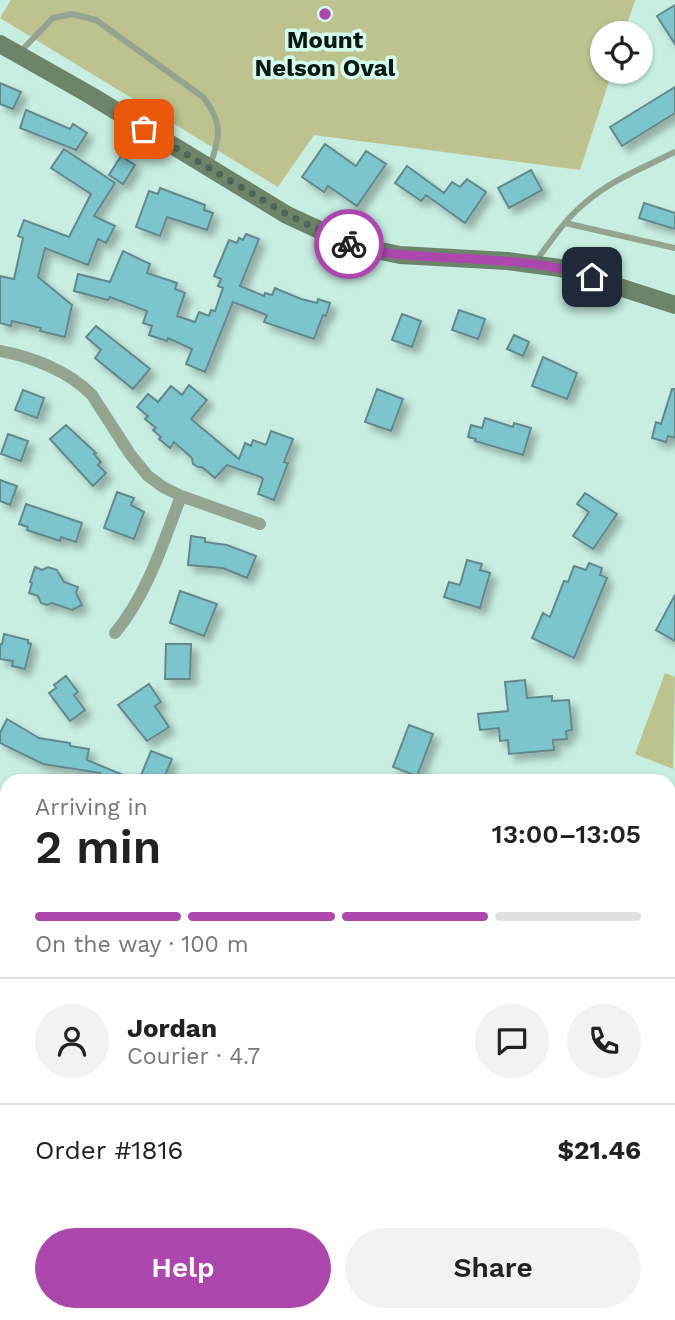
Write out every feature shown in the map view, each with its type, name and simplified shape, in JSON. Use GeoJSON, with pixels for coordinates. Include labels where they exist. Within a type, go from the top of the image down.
{"type":"FeatureCollection","features":[{"type":"Feature","properties":{"kind":"main road"},"geometry":{"type":"LineString","coordinates":[[0,44],[308,226],[352,245],[400,255],[535,263],[578,272],[675,305]]}},
{"type":"Feature","properties":{"kind":"street"},"geometry":{"type":"LineString","coordinates":[[0,351],[19,355],[83,385],[138,466],[163,487],[260,524]]}},
{"type":"Feature","properties":{"kind":"street"},"geometry":{"type":"LineString","coordinates":[[115,633],[144,590],[181,496]]}},
{"type":"Feature","properties":{"kind":"lane"},"geometry":{"type":"LineString","coordinates":[[18,54],[53,18],[72,14],[96,20],[203,97],[214,110],[219,143],[209,169]]}},
{"type":"Feature","properties":{"kind":"lane"},"geometry":{"type":"LineString","coordinates":[[535,263],[565,223],[599,192],[675,152]]}},
{"type":"Feature","properties":{"kind":"lane"},"geometry":{"type":"LineString","coordinates":[[565,223],[675,248]]}},
{"type":"Feature","properties":{"kind":"green space"},"geometry":{"type":"Polygon","coordinates":[[[11,0],[635,0],[628,21],[590,21],[590,84],[608,84],[580,170],[314,135],[278,187],[0,18],[11,0]]]}},
{"type":"Feature","properties":{"kind":"green space"},"geometry":{"type":"Polygon","coordinates":[[[665,673],[675,677],[673,769],[635,754],[665,673]]]}},
{"type":"Feature","properties":{"kind":"building"},"geometry":{"type":"Polygon","coordinates":[[[675,5],[675,44],[657,16],[675,5]]]}},
{"type":"Feature","properties":{"kind":"building"},"geometry":{"type":"Polygon","coordinates":[[[0,83],[21,92],[13,109],[0,104],[0,83]]]}},
{"type":"Feature","properties":{"kind":"building"},"geometry":{"type":"Polygon","coordinates":[[[675,87],[675,113],[622,146],[610,127],[675,87]]]}},
{"type":"Feature","properties":{"kind":"building"},"geometry":{"type":"Polygon","coordinates":[[[26,110],[70,129],[73,124],[87,133],[76,150],[20,128],[26,110]]]}},
{"type":"Feature","properties":{"kind":"building"},"geometry":{"type":"Polygon","coordinates":[[[325,144],[356,166],[366,151],[386,164],[357,206],[328,186],[324,192],[302,177],[325,144]]]}},
{"type":"Feature","properties":{"kind":"building"},"geometry":{"type":"Polygon","coordinates":[[[64,149],[115,183],[94,216],[115,226],[106,243],[98,239],[88,265],[45,248],[38,277],[72,305],[65,337],[12,321],[11,326],[0,323],[0,276],[14,279],[23,238],[18,236],[24,220],[69,237],[91,194],[51,168],[64,149]]]}},
{"type":"Feature","properties":{"kind":"building"},"geometry":{"type":"Polygon","coordinates":[[[121,156],[135,165],[123,184],[109,175],[121,156]]]}},
{"type":"Feature","properties":{"kind":"building"},"geometry":{"type":"Polygon","coordinates":[[[407,166],[444,193],[452,182],[460,187],[467,179],[486,192],[465,223],[426,195],[421,201],[395,183],[407,166]]]}},
{"type":"Feature","properties":{"kind":"building"},"geometry":{"type":"Polygon","coordinates":[[[531,170],[542,190],[509,208],[498,188],[531,170]]]}},
{"type":"Feature","properties":{"kind":"building"},"geometry":{"type":"Polygon","coordinates":[[[160,188],[205,205],[204,210],[213,213],[207,230],[167,217],[160,236],[136,227],[149,191],[158,194],[160,188]]]}},
{"type":"Feature","properties":{"kind":"building"},"geometry":{"type":"Polygon","coordinates":[[[644,203],[675,213],[675,229],[639,218],[644,203]]]}},
{"type":"Feature","properties":{"kind":"building"},"geometry":{"type":"Polygon","coordinates":[[[246,234],[259,239],[240,286],[264,296],[265,293],[272,295],[275,288],[301,299],[317,303],[318,299],[330,303],[314,339],[264,322],[267,315],[233,302],[205,372],[186,364],[192,349],[168,338],[167,341],[149,335],[152,326],[143,323],[147,311],[110,297],[108,300],[74,291],[78,274],[110,282],[123,251],[150,264],[147,273],[177,283],[175,289],[185,293],[177,316],[195,322],[199,312],[209,316],[211,310],[215,311],[223,288],[218,286],[221,279],[214,276],[229,240],[237,243],[239,238],[243,240],[246,234]]]}},
{"type":"Feature","properties":{"kind":"building"},"geometry":{"type":"Polygon","coordinates":[[[459,310],[485,319],[478,339],[452,330],[459,310]]]}},
{"type":"Feature","properties":{"kind":"building"},"geometry":{"type":"Polygon","coordinates":[[[402,314],[421,321],[412,347],[392,340],[402,314]]]}},
{"type":"Feature","properties":{"kind":"building"},"geometry":{"type":"Polygon","coordinates":[[[96,326],[150,369],[133,389],[95,358],[101,350],[86,337],[96,326]]]}},
{"type":"Feature","properties":{"kind":"building"},"geometry":{"type":"Polygon","coordinates":[[[514,335],[529,342],[523,356],[507,349],[514,335]]]}},
{"type":"Feature","properties":{"kind":"building"},"geometry":{"type":"Polygon","coordinates":[[[543,357],[577,373],[567,399],[532,386],[543,357]]]}},
{"type":"Feature","properties":{"kind":"building"},"geometry":{"type":"Polygon","coordinates":[[[189,385],[207,400],[191,419],[239,459],[245,443],[251,446],[253,440],[266,445],[271,431],[293,439],[284,462],[288,463],[274,500],[258,494],[263,479],[261,477],[227,465],[215,478],[202,467],[193,464],[192,458],[174,442],[170,448],[159,439],[161,437],[153,430],[156,428],[145,419],[148,416],[137,407],[148,394],[158,402],[171,386],[182,395],[189,385]]]}},
{"type":"Feature","properties":{"kind":"building"},"geometry":{"type":"Polygon","coordinates":[[[377,389],[403,399],[391,431],[365,422],[377,389]]]}},
{"type":"Feature","properties":{"kind":"building"},"geometry":{"type":"Polygon","coordinates":[[[672,389],[675,389],[675,438],[668,436],[666,442],[652,438],[656,422],[661,424],[672,389]]]}},
{"type":"Feature","properties":{"kind":"building"},"geometry":{"type":"Polygon","coordinates":[[[23,390],[44,398],[37,418],[15,410],[23,390]]]}},
{"type":"Feature","properties":{"kind":"building"},"geometry":{"type":"Polygon","coordinates":[[[485,418],[513,427],[514,423],[531,428],[523,455],[468,437],[471,425],[482,428],[485,418]]]}},
{"type":"Feature","properties":{"kind":"building"},"geometry":{"type":"Polygon","coordinates":[[[66,425],[96,453],[94,454],[101,462],[98,465],[106,473],[93,486],[50,439],[66,425]]]}},
{"type":"Feature","properties":{"kind":"building"},"geometry":{"type":"Polygon","coordinates":[[[8,434],[28,441],[21,461],[1,454],[8,434]]]}},
{"type":"Feature","properties":{"kind":"building"},"geometry":{"type":"Polygon","coordinates":[[[0,480],[17,486],[10,505],[0,501],[0,480]]]}},
{"type":"Feature","properties":{"kind":"building"},"geometry":{"type":"Polygon","coordinates":[[[117,492],[134,498],[131,505],[144,512],[134,539],[104,528],[117,492]]]}},
{"type":"Feature","properties":{"kind":"building"},"geometry":{"type":"Polygon","coordinates":[[[585,493],[617,514],[593,549],[573,536],[589,512],[577,504],[585,493]]]}},
{"type":"Feature","properties":{"kind":"building"},"geometry":{"type":"Polygon","coordinates":[[[26,504],[82,523],[76,542],[61,537],[60,541],[27,530],[28,527],[19,524],[26,504]]]}},
{"type":"Feature","properties":{"kind":"building"},"geometry":{"type":"Polygon","coordinates":[[[191,536],[205,538],[205,542],[227,545],[256,556],[247,578],[223,568],[188,565],[191,536]]]}},
{"type":"Feature","properties":{"kind":"building"},"geometry":{"type":"Polygon","coordinates":[[[467,560],[482,564],[480,570],[490,573],[480,608],[444,597],[449,582],[460,585],[467,560]]]}},
{"type":"Feature","properties":{"kind":"building"},"geometry":{"type":"Polygon","coordinates":[[[589,563],[602,568],[600,575],[607,578],[574,658],[532,638],[543,613],[550,617],[564,581],[568,582],[574,566],[586,570],[589,563]]]}},
{"type":"Feature","properties":{"kind":"building"},"geometry":{"type":"Polygon","coordinates":[[[35,567],[57,570],[64,582],[78,587],[76,593],[82,605],[72,610],[52,603],[41,603],[38,596],[29,593],[35,567]]]}},
{"type":"Feature","properties":{"kind":"building"},"geometry":{"type":"Polygon","coordinates":[[[180,591],[217,604],[204,636],[170,623],[180,591]]]}},
{"type":"Feature","properties":{"kind":"building"},"geometry":{"type":"Polygon","coordinates":[[[675,595],[675,641],[656,630],[675,595]]]}},
{"type":"Feature","properties":{"kind":"building"},"geometry":{"type":"Polygon","coordinates":[[[4,634],[28,640],[31,644],[25,669],[12,666],[13,661],[0,659],[0,644],[4,634]]]}},
{"type":"Feature","properties":{"kind":"building"},"geometry":{"type":"Polygon","coordinates":[[[166,644],[191,644],[190,679],[165,679],[166,644]]]}},
{"type":"Feature","properties":{"kind":"building"},"geometry":{"type":"Polygon","coordinates":[[[66,676],[78,692],[74,695],[85,710],[70,721],[49,693],[56,688],[54,685],[66,676]]]}},
{"type":"Feature","properties":{"kind":"building"},"geometry":{"type":"Polygon","coordinates":[[[525,680],[527,698],[552,696],[552,701],[569,700],[572,730],[566,731],[567,739],[553,740],[554,750],[509,754],[508,740],[500,741],[499,728],[480,730],[478,714],[508,711],[505,682],[525,680]]]}},
{"type":"Feature","properties":{"kind":"building"},"geometry":{"type":"Polygon","coordinates":[[[149,684],[161,702],[155,706],[169,727],[147,741],[118,705],[149,684]]]}},
{"type":"Feature","properties":{"kind":"building"},"geometry":{"type":"Polygon","coordinates":[[[7,719],[39,738],[89,749],[87,760],[121,774],[100,774],[43,764],[0,743],[0,733],[7,719]]]}},
{"type":"Feature","properties":{"kind":"building"},"geometry":{"type":"Polygon","coordinates":[[[409,725],[433,734],[418,774],[393,767],[409,725]]]}},
{"type":"Feature","properties":{"kind":"building"},"geometry":{"type":"Polygon","coordinates":[[[151,751],[172,759],[166,774],[141,774],[151,751]]]}},
{"type":"Feature","properties":{"kind":"way so far"},"geometry":{"type":"LineString","coordinates":[[144,129],[288,215],[349,244]]}},
{"type":"Feature","properties":{"kind":"place","name":"Mount Nelson Oval"},"geometry":{"type":"Point","coordinates":[325,14]}},
{"type":"Feature","properties":{"kind":"route"},"geometry":{"type":"LineString","coordinates":[[349,244],[400,255],[535,263],[592,277]]}}]}
